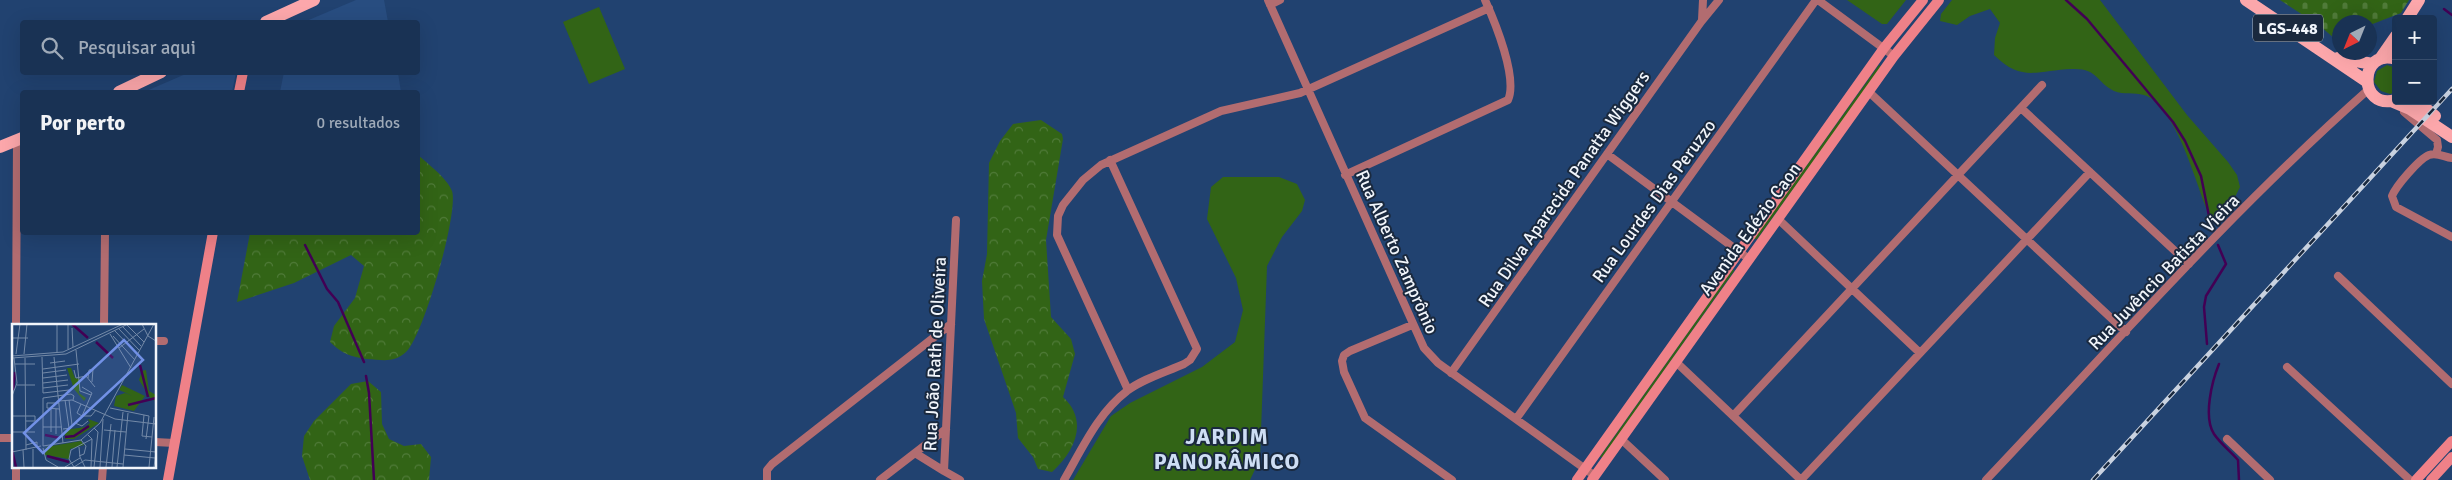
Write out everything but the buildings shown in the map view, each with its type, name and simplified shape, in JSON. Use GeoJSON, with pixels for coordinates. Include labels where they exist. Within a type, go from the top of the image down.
{"type":"FeatureCollection","features":[{"type":"Feature","properties":{"kind":"main road"},"geometry":{"type":"LineString","coordinates":[[270,20],[314,0]]}},
{"type":"Feature","properties":{"kind":"main road","name":"Avenida Edézio Caon"},"geometry":{"type":"LineString","coordinates":[[1577,480],[1884,48],[1923,0]]}},
{"type":"Feature","properties":{"kind":"main road","name":"Avenida Edézio Caon"},"geometry":{"type":"LineString","coordinates":[[1593,478],[1894,56],[1939,0]]}},
{"type":"Feature","properties":{"kind":"main road","name":"LGS-448"},"geometry":{"type":"LineString","coordinates":[[2246,0],[2330,56],[2368,85]]}},
{"type":"Feature","properties":{"kind":"main road"},"geometry":{"type":"LineString","coordinates":[[2410,15],[2419,0]]}},
{"type":"Feature","properties":{"kind":"main road"},"geometry":{"type":"LineString","coordinates":[[2392,41],[2367,75],[2368,85],[2378,99],[2392,100]]}},
{"type":"Feature","properties":{"kind":"main road","name":"LGS-448"},"geometry":{"type":"LineString","coordinates":[[2330,56],[2376,62]]}},
{"type":"Feature","properties":{"kind":"main road"},"geometry":{"type":"LineString","coordinates":[[2376,62],[2392,60]]}},
{"type":"Feature","properties":{"kind":"main road"},"geometry":{"type":"LineString","coordinates":[[123,90],[155,75]]}},
{"type":"Feature","properties":{"kind":"main road"},"geometry":{"type":"LineString","coordinates":[[239,90],[242,75]]}},
{"type":"Feature","properties":{"kind":"main road"},"geometry":{"type":"LineString","coordinates":[[2402,105],[2452,137]]}},
{"type":"Feature","properties":{"kind":"main road"},"geometry":{"type":"LineString","coordinates":[[2422,105],[2426,110],[2452,126]]}},
{"type":"Feature","properties":{"kind":"main road"},"geometry":{"type":"LineString","coordinates":[[0,147],[20,139]]}},
{"type":"Feature","properties":{"kind":"main road"},"geometry":{"type":"LineString","coordinates":[[168,480],[212,235]]}},
{"type":"Feature","properties":{"kind":"main road"},"geometry":{"type":"LineString","coordinates":[[2416,480],[2452,441]]}},
{"type":"Feature","properties":{"kind":"main road"},"geometry":{"type":"LineString","coordinates":[[2431,480],[2452,457]]}},
{"type":"Feature","properties":{"kind":"street"},"geometry":{"type":"LineString","coordinates":[[1269,2],[1280,0]]}},
{"type":"Feature","properties":{"kind":"street"},"geometry":{"type":"LineString","coordinates":[[1701,22],[1703,0]]}},
{"type":"Feature","properties":{"kind":"street","name":"Rua Dilva Aparecida Panatta Wiggers"},"geometry":{"type":"LineString","coordinates":[[1451,373],[1701,22],[1719,0]]}},
{"type":"Feature","properties":{"kind":"street"},"geometry":{"type":"LineString","coordinates":[[1817,0],[1894,56]]}},
{"type":"Feature","properties":{"kind":"street","name":"Rua Lourdes Dias Peruzzo"},"geometry":{"type":"LineString","coordinates":[[1516,419],[1817,0]]}},
{"type":"Feature","properties":{"kind":"street","name":"Rua Alberto Zamprônio"},"geometry":{"type":"LineString","coordinates":[[1269,2],[1412,325],[1427,352],[1451,373],[1585,469],[1593,478]]}},
{"type":"Feature","properties":{"kind":"street"},"geometry":{"type":"LineString","coordinates":[[1128,390],[1061,246],[1056,227],[1058,216],[1068,198],[1092,171],[1110,160],[1221,111],[1285,98],[1307,90],[1487,4],[1507,66],[1511,88],[1508,100],[1345,175]]}},
{"type":"Feature","properties":{"kind":"street"},"geometry":{"type":"LineString","coordinates":[[1734,416],[2042,85]]}},
{"type":"Feature","properties":{"kind":"street","name":"Rua Juvêncio Batista Vieira"},"geometry":{"type":"LineString","coordinates":[[1986,480],[2189,264],[2368,85]]}},
{"type":"Feature","properties":{"kind":"street"},"geometry":{"type":"LineString","coordinates":[[1869,92],[2126,332]]}},
{"type":"Feature","properties":{"kind":"street"},"geometry":{"type":"LineString","coordinates":[[2398,105],[2437,140],[2436,154]]}},
{"type":"Feature","properties":{"kind":"street"},"geometry":{"type":"LineString","coordinates":[[2021,108],[2189,264]]}},
{"type":"Feature","properties":{"kind":"street"},"geometry":{"type":"LineString","coordinates":[[16,324],[20,139]]}},
{"type":"Feature","properties":{"kind":"street"},"geometry":{"type":"LineString","coordinates":[[1607,154],[1749,259]]}},
{"type":"Feature","properties":{"kind":"street"},"geometry":{"type":"LineString","coordinates":[[2452,158],[2436,154],[2420,160],[2394,191],[2393,202],[2401,210],[2452,237]]}},
{"type":"Feature","properties":{"kind":"street"},"geometry":{"type":"LineString","coordinates":[[1064,480],[1098,423],[1128,390],[1184,364],[1195,354],[1195,342],[1110,160]]}},
{"type":"Feature","properties":{"kind":"street"},"geometry":{"type":"LineString","coordinates":[[1676,362],[1801,480],[2090,172]]}},
{"type":"Feature","properties":{"kind":"street"},"geometry":{"type":"LineString","coordinates":[[1778,219],[1920,353]]}},
{"type":"Feature","properties":{"kind":"street","name":"Rua João Rath de Oliveira"},"geometry":{"type":"LineString","coordinates":[[956,220],[944,471],[960,480]]}},
{"type":"Feature","properties":{"kind":"street"},"geometry":{"type":"LineString","coordinates":[[104,324],[105,235]]}},
{"type":"Feature","properties":{"kind":"street"},"geometry":{"type":"LineString","coordinates":[[2338,276],[2452,384]]}},
{"type":"Feature","properties":{"kind":"street"},"geometry":{"type":"LineString","coordinates":[[766,478],[772,464],[951,324]]}},
{"type":"Feature","properties":{"kind":"street"},"geometry":{"type":"LineString","coordinates":[[1412,325],[1350,351],[1344,355],[1342,366],[1365,418],[1452,480]]}},
{"type":"Feature","properties":{"kind":"street"},"geometry":{"type":"LineString","coordinates":[[156,341],[164,341]]}},
{"type":"Feature","properties":{"kind":"street"},"geometry":{"type":"LineString","coordinates":[[2286,367],[2410,480]]}},
{"type":"Feature","properties":{"kind":"street"},"geometry":{"type":"LineString","coordinates":[[880,480],[946,429]]}},
{"type":"Feature","properties":{"kind":"street"},"geometry":{"type":"LineString","coordinates":[[1621,439],[1665,480]]}},
{"type":"Feature","properties":{"kind":"street"},"geometry":{"type":"LineString","coordinates":[[2227,440],[2270,480]]}},
{"type":"Feature","properties":{"kind":"street"},"geometry":{"type":"LineString","coordinates":[[156,442],[174,443]]}},
{"type":"Feature","properties":{"kind":"street"},"geometry":{"type":"LineString","coordinates":[[915,453],[944,471]]}},
{"type":"Feature","properties":{"kind":"shaded area"},"geometry":{"type":"Polygon","coordinates":[[[356,0],[384,0],[388,20],[309,20],[356,0]]]}},
{"type":"Feature","properties":{"kind":"shaded area"},"geometry":{"type":"Polygon","coordinates":[[[183,75],[236,75],[232,90],[149,90],[183,75]]]}},
{"type":"Feature","properties":{"kind":"shaded area"},"geometry":{"type":"Polygon","coordinates":[[[283,75],[398,75],[401,90],[280,90],[283,75]]]}},
{"type":"Feature","properties":{"kind":"green space"},"geometry":{"type":"Polygon","coordinates":[[[1847,0],[1906,0],[1887,24],[1882,24],[1847,0]]]}},
{"type":"Feature","properties":{"kind":"green space"},"geometry":{"type":"Polygon","coordinates":[[[1952,0],[2100,0],[2187,115],[2237,175],[2240,187],[2233,201],[2213,219],[2207,210],[2175,128],[2155,101],[2144,95],[2114,91],[2092,73],[2081,69],[2031,73],[2013,69],[1994,55],[1995,38],[2000,23],[1990,9],[1970,16],[1957,25],[1940,21],[1941,14],[1952,0]]]}},
{"type":"Feature","properties":{"kind":"green space"},"geometry":{"type":"Polygon","coordinates":[[[2280,0],[2409,0],[2401,13],[2377,22],[2377,15],[2332,15],[2332,36],[2320,26],[2280,0]]]}},
{"type":"Feature","properties":{"kind":"green space"},"geometry":{"type":"Polygon","coordinates":[[[599,7],[625,69],[589,84],[563,22],[599,7]]]}},
{"type":"Feature","properties":{"kind":"green space"},"geometry":{"type":"Polygon","coordinates":[[[1879,65],[1882,67],[1757,239],[1754,239],[1879,65]]]}},
{"type":"Feature","properties":{"kind":"green space"},"geometry":{"type":"Polygon","coordinates":[[[2387,65],[2392,67],[2392,93],[2381,91],[2374,82],[2377,71],[2387,65]]]}},
{"type":"Feature","properties":{"kind":"green space"},"geometry":{"type":"Polygon","coordinates":[[[1041,120],[1062,134],[1063,139],[1046,240],[1051,317],[1071,339],[1075,354],[1063,397],[1071,406],[1075,416],[1076,436],[1067,455],[1052,472],[1038,469],[1033,457],[1018,438],[1016,413],[984,319],[982,281],[987,254],[989,163],[1000,141],[1013,124],[1041,120]]]}},
{"type":"Feature","properties":{"kind":"green space"},"geometry":{"type":"Polygon","coordinates":[[[420,157],[450,186],[453,203],[438,274],[413,342],[402,356],[383,360],[356,357],[338,349],[330,342],[334,326],[355,298],[364,266],[351,255],[294,283],[237,302],[250,235],[420,235],[420,157]]]}},
{"type":"Feature","properties":{"kind":"green space"},"geometry":{"type":"Polygon","coordinates":[[[1223,177],[1279,177],[1297,184],[1305,200],[1302,211],[1282,237],[1267,266],[1260,459],[1250,480],[1073,480],[1111,416],[1130,403],[1202,367],[1235,342],[1243,310],[1236,278],[1207,219],[1211,187],[1223,177]]]}},
{"type":"Feature","properties":{"kind":"green space"},"geometry":{"type":"Polygon","coordinates":[[[1733,269],[1734,271],[1603,457],[1600,457],[1733,269]]]}},
{"type":"Feature","properties":{"kind":"green space"},"geometry":{"type":"Polygon","coordinates":[[[368,381],[381,392],[382,424],[389,439],[404,446],[421,444],[431,457],[429,480],[310,480],[302,456],[304,436],[314,421],[351,384],[368,381]]]}},
{"type":"Feature","properties":{"kind":"waterway"},"geometry":{"type":"LineString","coordinates":[[2066,0],[2087,19],[2173,122],[2185,141],[2201,176],[2212,231]]}},
{"type":"Feature","properties":{"kind":"waterway"},"geometry":{"type":"LineString","coordinates":[[2444,9],[2452,15]]}},
{"type":"Feature","properties":{"kind":"waterway"},"geometry":{"type":"LineString","coordinates":[[305,245],[327,289],[338,302],[364,362]]}},
{"type":"Feature","properties":{"kind":"waterway"},"geometry":{"type":"LineString","coordinates":[[2207,344],[2204,307],[2206,296],[2226,264],[2218,245]]}},
{"type":"Feature","properties":{"kind":"waterway"},"geometry":{"type":"LineString","coordinates":[[2219,364],[2211,389],[2209,418],[2214,434],[2238,460],[2239,480]]}},
{"type":"Feature","properties":{"kind":"waterway"},"geometry":{"type":"LineString","coordinates":[[366,376],[369,393],[374,480]]}},
{"type":"Feature","properties":{"kind":"railway"},"geometry":{"type":"LineString","coordinates":[[2093,480],[2452,89]]}},
{"type":"Feature","properties":{"kind":"district","name":"JARDIM PANORÂMICO"},"geometry":{"type":"Point","coordinates":[1227,448]}}]}
